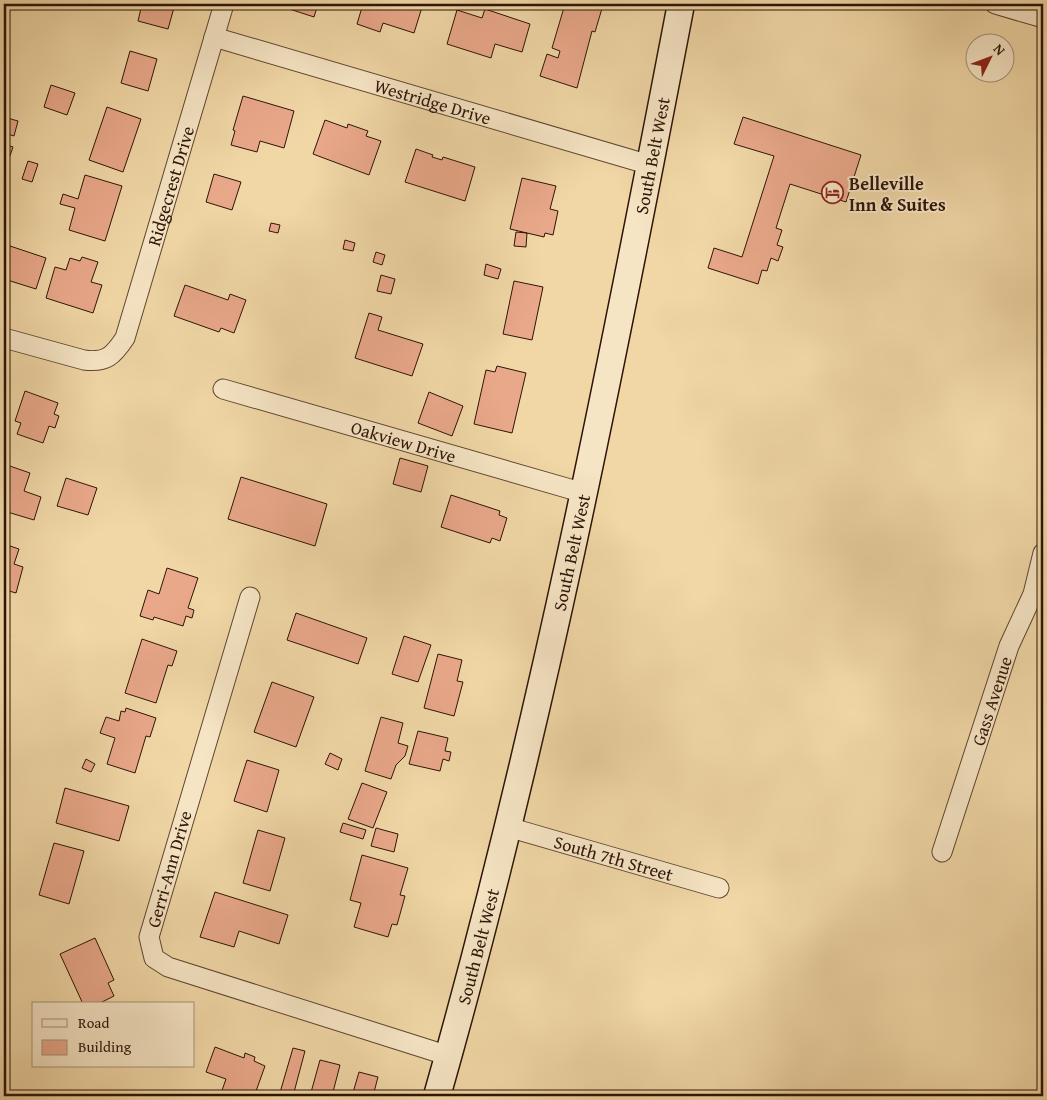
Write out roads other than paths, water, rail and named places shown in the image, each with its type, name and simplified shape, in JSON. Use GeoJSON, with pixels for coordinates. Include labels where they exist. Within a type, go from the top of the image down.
{"type":"FeatureCollection","features":[{"type":"Feature","properties":{"kind":"main road","name":"South Belt West"},"geometry":{"type":"LineString","coordinates":[[437,1096],[508,828],[584,493],[681,4]]}},
{"type":"Feature","properties":{"kind":"street","name":"Ridgecrest Drive"},"geometry":{"type":"LineString","coordinates":[[4,338],[84,360],[95,361],[105,359],[117,351],[125,338],[224,4]]}},
{"type":"Feature","properties":{"kind":"street"},"geometry":{"type":"LineString","coordinates":[[995,4],[1043,18]]}},
{"type":"Feature","properties":{"kind":"street","name":"Westridge Drive"},"geometry":{"type":"LineString","coordinates":[[214,37],[650,165]]}},
{"type":"Feature","properties":{"kind":"street","name":"Oakview Drive"},"geometry":{"type":"LineString","coordinates":[[223,389],[584,493]]}},
{"type":"Feature","properties":{"kind":"street","name":"Gass Avenue"},"geometry":{"type":"LineString","coordinates":[[942,852],[1009,646],[1038,596],[1043,553]]}},
{"type":"Feature","properties":{"kind":"street","name":"Gerri-Ann Drive"},"geometry":{"type":"LineString","coordinates":[[250,597],[149,937],[154,958],[168,967],[449,1056]]}},
{"type":"Feature","properties":{"kind":"street","name":"South 7th Street"},"geometry":{"type":"LineString","coordinates":[[508,828],[720,888]]}},
{"type":"Feature","properties":{"kind":"place","name":"Belleville Inn & Suites"},"geometry":{"type":"Point","coordinates":[833,193]}}]}
